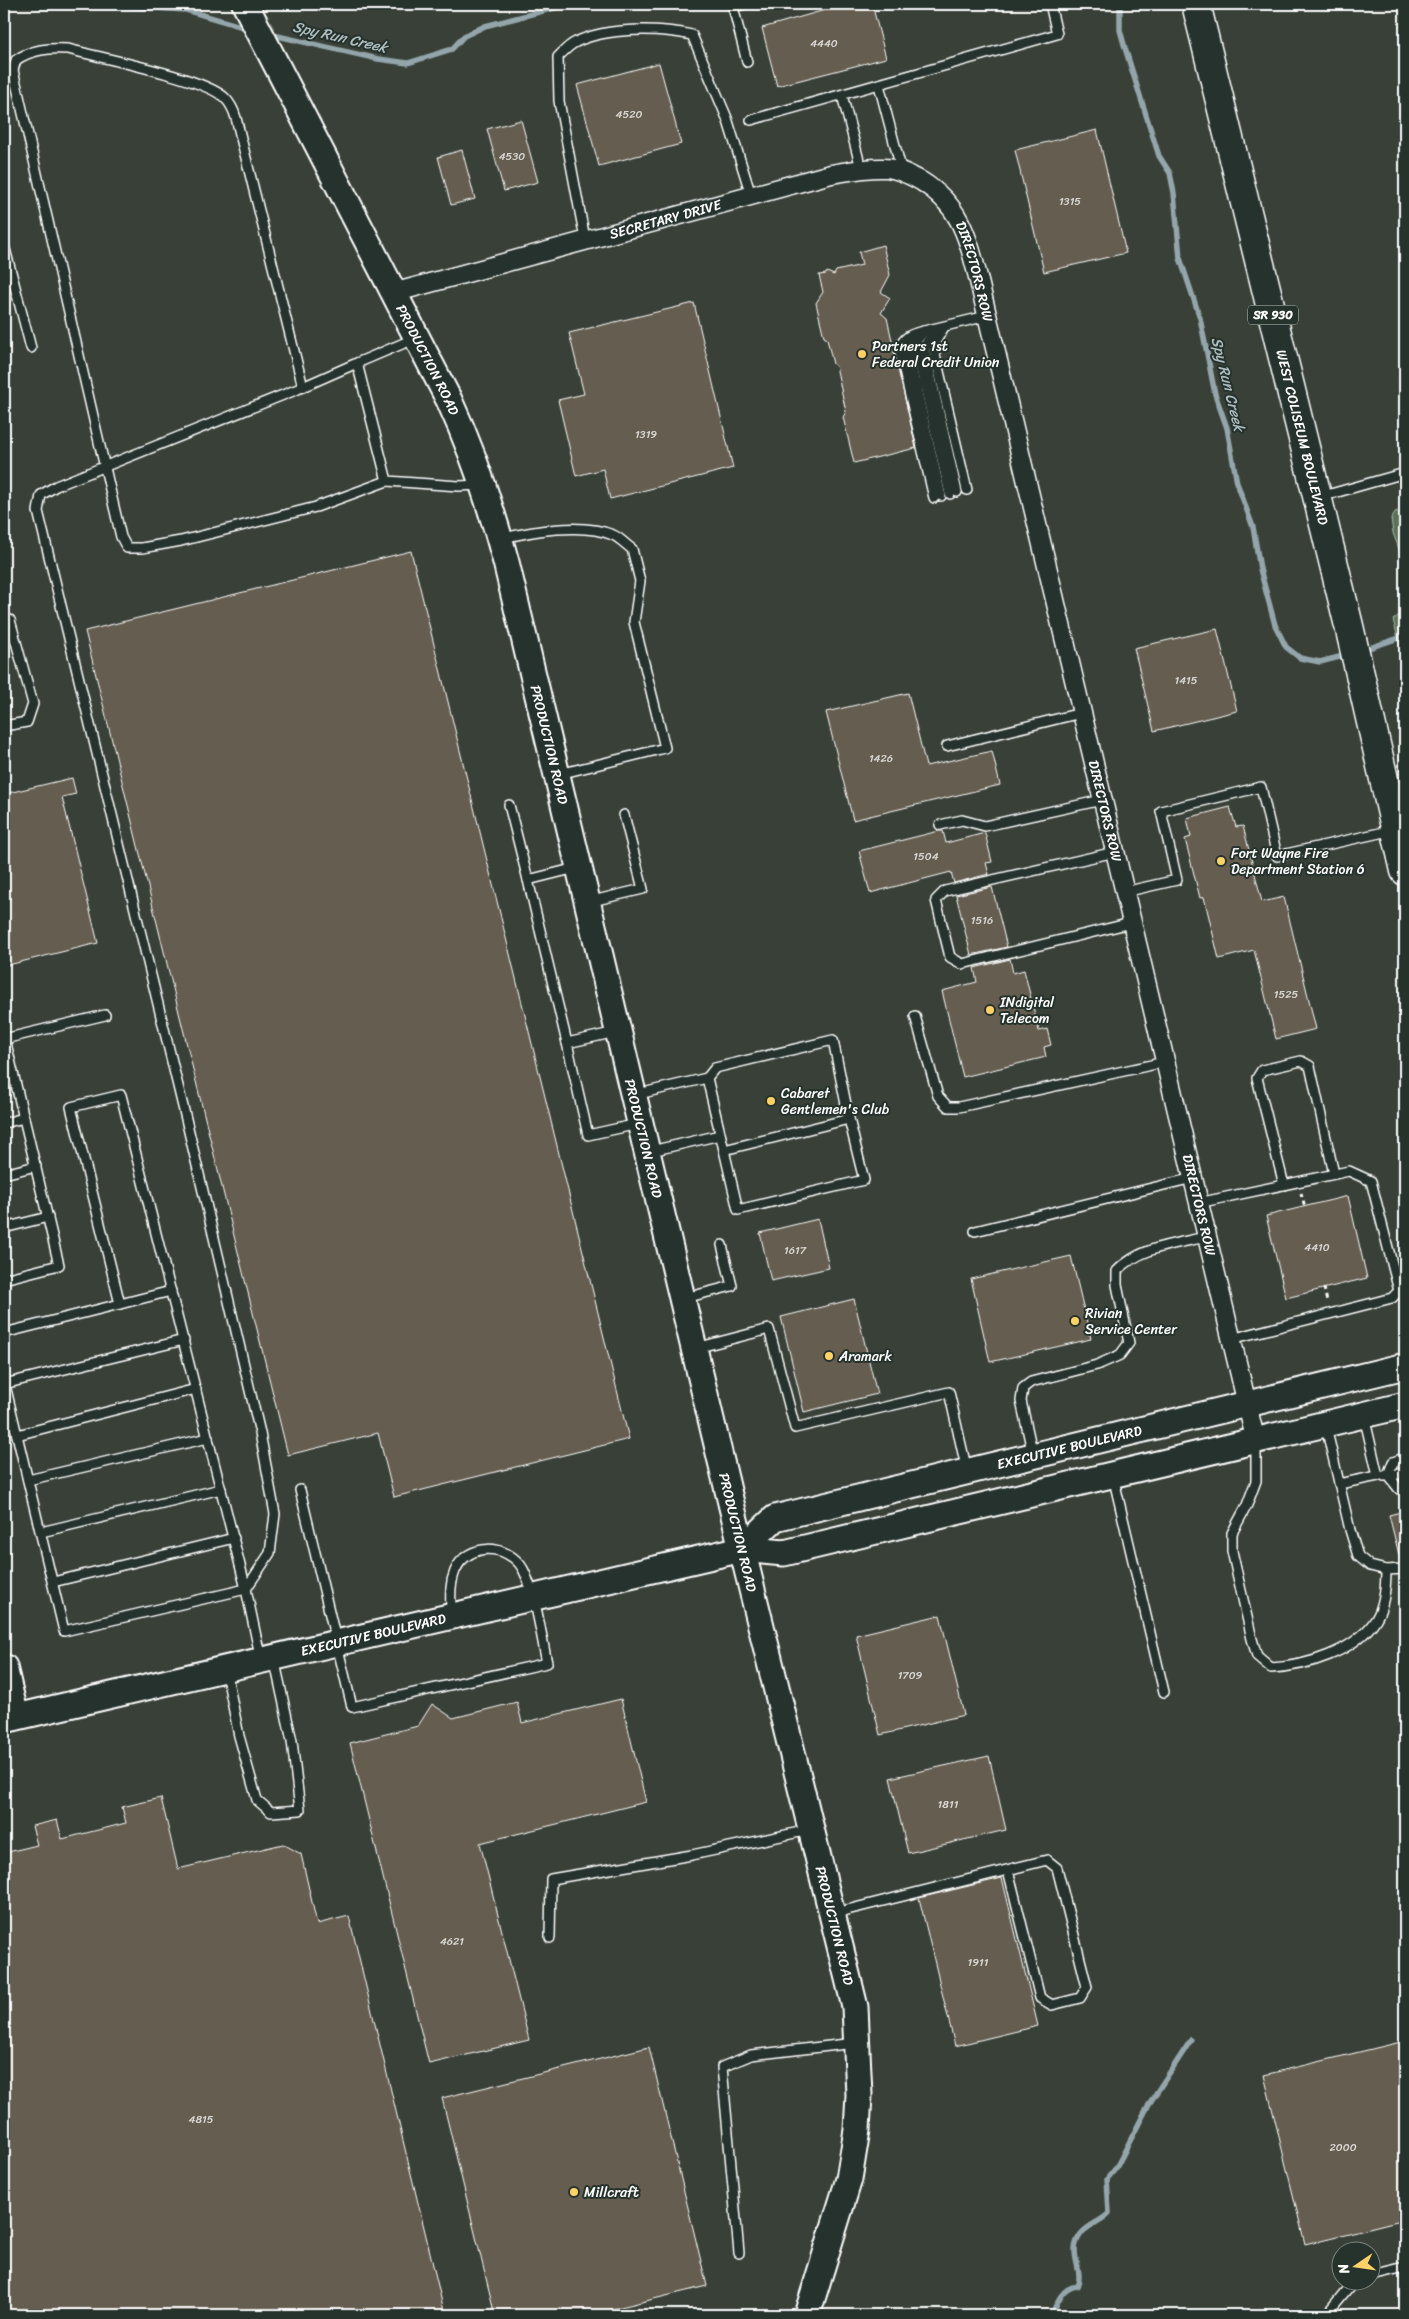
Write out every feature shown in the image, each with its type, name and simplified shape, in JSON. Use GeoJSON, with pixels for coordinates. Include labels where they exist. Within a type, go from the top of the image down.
{"type":"FeatureCollection","features":[{"type":"Feature","properties":{"kind":"highway","name":"WEST COLISEUM BOULEVARD"},"geometry":{"type":"LineString","coordinates":[[1196,4],[1349,626],[1405,871]]}},
{"type":"Feature","properties":{"kind":"street","name":"PRODUCTION ROAD"},"geometry":{"type":"LineString","coordinates":[[245,4],[465,435],[500,539],[742,1549],[855,2006],[859,2095],[849,2178],[808,2315]]}},
{"type":"Feature","properties":{"kind":"street","name":"SECRETARY DRIVE"},"geometry":{"type":"LineString","coordinates":[[394,293],[751,195],[861,168],[887,168],[902,172],[911,175],[936,190]]}},
{"type":"Feature","properties":{"kind":"street","name":"DIRECTORS ROW"},"geometry":{"type":"LineString","coordinates":[[936,190],[956,214],[968,240],[1256,1442]]}},
{"type":"Feature","properties":{"kind":"street","name":"EXECUTIVE BOULEVARD"},"geometry":{"type":"LineString","coordinates":[[742,1549],[775,1518],[1405,1366]]}},
{"type":"Feature","properties":{"kind":"street","name":"EXECUTIVE BOULEVARD"},"geometry":{"type":"LineString","coordinates":[[10,1718],[742,1549],[784,1553],[1405,1405]]}},
{"type":"Feature","properties":{"kind":"street"},"geometry":{"type":"LineString","coordinates":[[4,1668],[10,1718]]}},
{"type":"Feature","properties":{"kind":"lane"},"geometry":{"type":"LineString","coordinates":[[746,4],[732,7],[747,62]]}},
{"type":"Feature","properties":{"kind":"lane"},"geometry":{"type":"LineString","coordinates":[[751,120],[1058,34],[1050,4]]}},
{"type":"Feature","properties":{"kind":"lane"},"geometry":{"type":"LineString","coordinates":[[585,240],[559,101],[558,57],[574,42],[598,34],[667,30],[692,35],[727,118],[751,195]]}},
{"type":"Feature","properties":{"kind":"lane"},"geometry":{"type":"LineString","coordinates":[[303,387],[236,118],[232,107],[225,98],[213,90],[188,81],[68,49],[49,48],[23,55],[16,60],[13,70],[121,537],[128,548],[142,548],[181,541],[316,507],[387,480],[460,486],[483,485]]}},
{"type":"Feature","properties":{"kind":"lane"},"geometry":{"type":"LineString","coordinates":[[879,85],[902,172]]}},
{"type":"Feature","properties":{"kind":"lane"},"geometry":{"type":"LineString","coordinates":[[842,95],[861,168]]}},
{"type":"Feature","properties":{"kind":"lane"},"geometry":{"type":"LineString","coordinates":[[4,245],[30,348]]}},
{"type":"Feature","properties":{"kind":"lane"},"geometry":{"type":"LineString","coordinates":[[945,495],[899,349],[902,340],[921,332],[987,316]]}},
{"type":"Feature","properties":{"kind":"lane"},"geometry":{"type":"LineString","coordinates":[[939,328],[933,346],[968,490]]}},
{"type":"Feature","properties":{"kind":"lane"},"geometry":{"type":"LineString","coordinates":[[939,328],[924,347],[945,495]]}},
{"type":"Feature","properties":{"kind":"lane"},"geometry":{"type":"LineString","coordinates":[[921,332],[916,348],[945,495]]}},
{"type":"Feature","properties":{"kind":"lane"},"geometry":{"type":"LineString","coordinates":[[184,1340],[4,1382],[64,1631],[246,1590],[270,1553],[275,1514],[260,1433],[175,1070],[38,511],[41,495],[56,486],[303,387],[416,338]]}},
{"type":"Feature","properties":{"kind":"lane"},"geometry":{"type":"LineString","coordinates":[[357,363],[387,480]]}},
{"type":"Feature","properties":{"kind":"lane"},"geometry":{"type":"LineString","coordinates":[[1318,498],[1405,473]]}},
{"type":"Feature","properties":{"kind":"lane"},"geometry":{"type":"LineString","coordinates":[[500,539],[539,531],[590,529],[613,535],[632,549],[640,581],[634,622],[665,748],[557,775]]}},
{"type":"Feature","properties":{"kind":"lane"},"geometry":{"type":"LineString","coordinates":[[4,618],[10,620],[33,704],[27,722],[4,726]]}},
{"type":"Feature","properties":{"kind":"lane"},"geometry":{"type":"LineString","coordinates":[[947,746],[1081,713]]}},
{"type":"Feature","properties":{"kind":"lane"},"geometry":{"type":"LineString","coordinates":[[1124,892],[1177,880],[1161,811],[1261,787],[1277,856],[1396,829]]}},
{"type":"Feature","properties":{"kind":"lane"},"geometry":{"type":"LineString","coordinates":[[940,825],[962,820],[985,826],[1102,800]]}},
{"type":"Feature","properties":{"kind":"lane"},"geometry":{"type":"LineString","coordinates":[[509,805],[588,1135],[640,1123]]}},
{"type":"Feature","properties":{"kind":"lane"},"geometry":{"type":"LineString","coordinates":[[587,902],[643,889],[624,815]]}},
{"type":"Feature","properties":{"kind":"lane"},"geometry":{"type":"LineString","coordinates":[[1114,852],[945,891],[936,900],[950,957],[962,964],[1131,923]]}},
{"type":"Feature","properties":{"kind":"lane"},"geometry":{"type":"LineString","coordinates":[[528,880],[579,867]]}},
{"type":"Feature","properties":{"kind":"lane"},"geometry":{"type":"LineString","coordinates":[[4,1279],[59,1265],[4,1039],[105,1015]]}},
{"type":"Feature","properties":{"kind":"lane"},"geometry":{"type":"LineString","coordinates":[[915,1016],[938,1096],[948,1107],[959,1107],[1165,1062]]}},
{"type":"Feature","properties":{"kind":"lane"},"geometry":{"type":"LineString","coordinates":[[567,1043],[618,1032]]}},
{"type":"Feature","properties":{"kind":"lane"},"geometry":{"type":"LineString","coordinates":[[634,1095],[707,1078],[716,1068],[833,1040],[848,1119],[864,1180],[738,1210],[707,1078]]}},
{"type":"Feature","properties":{"kind":"lane"},"geometry":{"type":"LineString","coordinates":[[1284,1185],[1257,1078],[1262,1070],[1301,1061],[1310,1066],[1334,1174]]}},
{"type":"Feature","properties":{"kind":"lane"},"geometry":{"type":"LineString","coordinates":[[120,1304],[71,1107],[121,1095],[246,1590],[292,1741],[300,1810],[271,1812],[256,1800],[239,1736],[225,1668]]}},
{"type":"Feature","properties":{"kind":"lane"},"geometry":{"type":"LineString","coordinates":[[4,1123],[24,1118]]}},
{"type":"Feature","properties":{"kind":"lane"},"geometry":{"type":"LineString","coordinates":[[724,1150],[848,1119]]}},
{"type":"Feature","properties":{"kind":"lane"},"geometry":{"type":"LineString","coordinates":[[647,1152],[720,1135]]}},
{"type":"Feature","properties":{"kind":"lane"},"geometry":{"type":"LineString","coordinates":[[4,1174],[36,1166]]}},
{"type":"Feature","properties":{"kind":"lane"},"geometry":{"type":"LineString","coordinates":[[1198,1203],[1349,1171],[1371,1181],[1399,1291],[1392,1298],[1231,1339]]}},
{"type":"Feature","properties":{"kind":"lane"},"geometry":{"type":"LineString","coordinates":[[975,1231],[1192,1178]]}},
{"type":"Feature","properties":{"kind":"lane"},"geometry":{"type":"LineString","coordinates":[[4,1228],[48,1217]]}},
{"type":"Feature","properties":{"kind":"lane"},"geometry":{"type":"LineString","coordinates":[[1033,1456],[1021,1401],[1023,1388],[1031,1382],[1097,1365],[1120,1355],[1129,1343],[1117,1285],[1118,1271],[1127,1261],[1142,1253],[1206,1237]]}},
{"type":"Feature","properties":{"kind":"lane"},"geometry":{"type":"LineString","coordinates":[[682,1298],[732,1286],[722,1245]]}},
{"type":"Feature","properties":{"kind":"lane"},"geometry":{"type":"LineString","coordinates":[[4,1333],[171,1291]]}},
{"type":"Feature","properties":{"kind":"lane"},"geometry":{"type":"LineString","coordinates":[[694,1348],[769,1329],[795,1428],[948,1392],[967,1472]]}},
{"type":"Feature","properties":{"kind":"lane"},"geometry":{"type":"LineString","coordinates":[[17,1434],[196,1390]]}},
{"type":"Feature","properties":{"kind":"lane"},"geometry":{"type":"LineString","coordinates":[[1364,1415],[1383,1476],[1399,1489],[1405,1488]]}},
{"type":"Feature","properties":{"kind":"lane"},"geometry":{"type":"LineString","coordinates":[[1325,1425],[1358,1556],[1370,1566],[1386,1570],[1405,1569]]}},
{"type":"Feature","properties":{"kind":"lane"},"geometry":{"type":"LineString","coordinates":[[28,1480],[208,1438]]}},
{"type":"Feature","properties":{"kind":"lane"},"geometry":{"type":"LineString","coordinates":[[1256,1442],[1256,1481],[1247,1505],[1232,1533],[1232,1551],[1258,1656],[1271,1668],[1290,1667],[1328,1655],[1356,1640],[1376,1618],[1386,1586],[1386,1570]]}},
{"type":"Feature","properties":{"kind":"lane"},"geometry":{"type":"LineString","coordinates":[[1383,1476],[1392,1462],[1401,1459]]}},
{"type":"Feature","properties":{"kind":"lane"},"geometry":{"type":"LineString","coordinates":[[1339,1484],[1404,1473]]}},
{"type":"Feature","properties":{"kind":"lane"},"geometry":{"type":"LineString","coordinates":[[1113,1475],[1164,1692]]}},
{"type":"Feature","properties":{"kind":"lane"},"geometry":{"type":"LineString","coordinates":[[41,1532],[221,1489]]}},
{"type":"Feature","properties":{"kind":"lane"},"geometry":{"type":"LineString","coordinates":[[300,1490],[352,1707],[547,1663],[532,1598],[522,1569],[508,1553],[497,1549],[480,1550],[465,1557],[455,1571],[450,1589],[451,1616]]}},
{"type":"Feature","properties":{"kind":"lane"},"geometry":{"type":"LineString","coordinates":[[53,1582],[234,1538]]}},
{"type":"Feature","properties":{"kind":"lane"},"geometry":{"type":"LineString","coordinates":[[550,1938],[551,1879],[692,1855],[812,1830]]}},
{"type":"Feature","properties":{"kind":"lane"},"geometry":{"type":"LineString","coordinates":[[832,1914],[1047,1860],[1057,1868],[1087,1987],[1080,1998],[1052,2005],[1040,1998],[1008,1870]]}},
{"type":"Feature","properties":{"kind":"lane"},"geometry":{"type":"LineString","coordinates":[[739,2253],[722,2067],[751,2055],[858,2043]]}},
{"type":"Feature","properties":{"kind":"lane"},"geometry":{"type":"LineString","coordinates":[[1382,2273],[1405,2267]]}},
{"type":"Feature","properties":{"kind":"lane"},"geometry":{"type":"LineString","coordinates":[[1331,2315],[1330,2310],[1344,2292]]}},
{"type":"Feature","properties":{"kind":"shaded area"},"geometry":{"type":"Polygon","coordinates":[[[4,4],[1405,4],[1405,2315],[4,2315],[4,4]]]}},
{"type":"Feature","properties":{"kind":"green space"},"geometry":{"type":"Polygon","coordinates":[[[1396,511],[1404,516],[1405,521],[1405,565],[1393,533],[1391,518],[1396,511]]]}},
{"type":"Feature","properties":{"kind":"green space"},"geometry":{"type":"Polygon","coordinates":[[[1405,610],[1405,663],[1393,620],[1405,610]]]}},
{"type":"Feature","properties":{"kind":"building"},"geometry":{"type":"Polygon","coordinates":[[[846,4],[872,4],[886,58],[777,86],[762,28],[846,4]]]}},
{"type":"Feature","properties":{"kind":"building"},"geometry":{"type":"Polygon","coordinates":[[[659,63],[681,144],[599,166],[577,85],[659,63]]]}},
{"type":"Feature","properties":{"kind":"building"},"geometry":{"type":"Polygon","coordinates":[[[521,120],[538,182],[504,191],[487,129],[521,120]]]}},
{"type":"Feature","properties":{"kind":"building"},"geometry":{"type":"Polygon","coordinates":[[[1097,130],[1126,253],[1044,272],[1015,150],[1097,130]]]}},
{"type":"Feature","properties":{"kind":"building"},"geometry":{"type":"Polygon","coordinates":[[[462,150],[475,199],[451,205],[438,157],[462,150]]]}},
{"type":"Feature","properties":{"kind":"building","name":"Partners 1st Federal Credit Union"},"geometry":{"type":"Polygon","coordinates":[[[883,245],[890,275],[881,292],[890,298],[881,313],[887,318],[916,448],[854,463],[843,417],[846,412],[836,366],[833,364],[827,339],[824,337],[816,303],[823,292],[819,275],[826,274],[827,272],[834,275],[836,271],[862,265],[859,252],[883,245]]]}},
{"type":"Feature","properties":{"kind":"building"},"geometry":{"type":"Polygon","coordinates":[[[694,303],[733,468],[610,499],[603,469],[576,476],[558,400],[584,394],[569,333],[694,303]]]}},
{"type":"Feature","properties":{"kind":"building"},"geometry":{"type":"Polygon","coordinates":[[[411,551],[629,1439],[394,1497],[378,1433],[288,1455],[85,631],[411,551]]]}},
{"type":"Feature","properties":{"kind":"building"},"geometry":{"type":"Polygon","coordinates":[[[1217,629],[1237,711],[1154,731],[1134,648],[1217,629]]]}},
{"type":"Feature","properties":{"kind":"building"},"geometry":{"type":"Polygon","coordinates":[[[908,693],[926,766],[992,751],[1000,785],[853,820],[826,712],[908,693]]]}},
{"type":"Feature","properties":{"kind":"building"},"geometry":{"type":"Polygon","coordinates":[[[72,778],[76,794],[62,797],[98,943],[4,966],[4,794],[72,778]]]}},
{"type":"Feature","properties":{"kind":"building"},"geometry":{"type":"Polygon","coordinates":[[[1230,807],[1236,827],[1243,826],[1262,902],[1284,897],[1316,1029],[1276,1039],[1254,950],[1219,959],[1204,897],[1200,898],[1185,839],[1191,837],[1187,818],[1230,807]]]}},
{"type":"Feature","properties":{"kind":"building"},"geometry":{"type":"Polygon","coordinates":[[[943,831],[946,843],[985,833],[992,862],[986,863],[989,874],[954,883],[951,872],[870,893],[859,851],[943,831]]]}},
{"type":"Feature","properties":{"kind":"building"},"geometry":{"type":"Polygon","coordinates":[[[992,887],[1007,947],[971,955],[956,895],[992,887]]]}},
{"type":"Feature","properties":{"kind":"building","name":"INdigital Telecom"},"geometry":{"type":"Polygon","coordinates":[[[1010,959],[1013,973],[1024,970],[1039,1031],[1047,1029],[1051,1045],[1044,1047],[1046,1057],[963,1077],[942,991],[977,982],[974,968],[1010,959]]]}},
{"type":"Feature","properties":{"kind":"building"},"geometry":{"type":"Polygon","coordinates":[[[1348,1196],[1367,1278],[1286,1298],[1266,1216],[1348,1196]]]}},
{"type":"Feature","properties":{"kind":"building"},"geometry":{"type":"Polygon","coordinates":[[[818,1219],[829,1268],[771,1281],[760,1233],[818,1219]]]}},
{"type":"Feature","properties":{"kind":"building"},"geometry":{"type":"Polygon","coordinates":[[[1071,1256],[1091,1339],[990,1362],[971,1279],[1071,1256]]]}},
{"type":"Feature","properties":{"kind":"building","name":"Aramark"},"geometry":{"type":"Polygon","coordinates":[[[854,1299],[877,1394],[804,1412],[781,1317],[854,1299]]]}},
{"type":"Feature","properties":{"kind":"building"},"geometry":{"type":"Polygon","coordinates":[[[1405,1511],[1405,1558],[1400,1559],[1389,1515],[1405,1511]]]}},
{"type":"Feature","properties":{"kind":"building"},"geometry":{"type":"Polygon","coordinates":[[[940,1615],[964,1715],[880,1735],[856,1635],[940,1615]]]}},
{"type":"Feature","properties":{"kind":"building"},"geometry":{"type":"Polygon","coordinates":[[[621,1699],[646,1802],[480,1843],[529,2040],[429,2064],[350,1743],[418,1726],[432,1704],[453,1718],[517,1702],[522,1723],[621,1699]]]}},
{"type":"Feature","properties":{"kind":"building"},"geometry":{"type":"Polygon","coordinates":[[[989,1756],[1006,1830],[908,1853],[890,1778],[989,1756]]]}},
{"type":"Feature","properties":{"kind":"building"},"geometry":{"type":"Polygon","coordinates":[[[161,1798],[178,1869],[283,1844],[301,1854],[317,1924],[349,1916],[445,2315],[4,2315],[4,1853],[37,1845],[32,1826],[57,1820],[62,1839],[126,1823],[122,1807],[161,1798]]]}},
{"type":"Feature","properties":{"kind":"building"},"geometry":{"type":"Polygon","coordinates":[[[1002,1878],[1038,2026],[955,2046],[919,1898],[1002,1878]]]}},
{"type":"Feature","properties":{"kind":"building"},"geometry":{"type":"Polygon","coordinates":[[[1405,2041],[1405,2219],[1305,2244],[1264,2075],[1405,2041]]]}},
{"type":"Feature","properties":{"kind":"building","name":"Millcraft"},"geometry":{"type":"Polygon","coordinates":[[[649,2047],[707,2286],[588,2315],[495,2315],[442,2098],[649,2047]]]}},
{"type":"Feature","properties":{"kind":"waterway","name":"Spy Run Creek"},"geometry":{"type":"LineString","coordinates":[[95,4],[186,10],[250,29]]}},
{"type":"Feature","properties":{"kind":"waterway","name":"Spy Run Creek"},"geometry":{"type":"LineString","coordinates":[[269,34],[378,59],[408,63],[452,49],[464,36],[485,26],[570,4]]}},
{"type":"Feature","properties":{"kind":"waterway","name":"Spy Run Creek"},"geometry":{"type":"LineString","coordinates":[[1120,4],[1120,30],[1125,48],[1159,156],[1170,173],[1174,193],[1180,258],[1200,318],[1215,394],[1227,428],[1237,483],[1253,527],[1260,569],[1275,625],[1286,647],[1300,658],[1320,662],[1347,655]]}},
{"type":"Feature","properties":{"kind":"waterway","name":"Spy Run Creek"},"geometry":{"type":"LineString","coordinates":[[1363,650],[1405,636]]}},
{"type":"Feature","properties":{"kind":"waterway"},"geometry":{"type":"LineString","coordinates":[[1052,2315],[1064,2293],[1077,2286],[1079,2280],[1075,2255],[1077,2241],[1084,2231],[1109,2213],[1107,2179],[1116,2168],[1149,2104],[1191,2040]]}},
{"type":"Feature","properties":{"kind":"place","name":"Partners 1st Federal Credit Union"},"geometry":{"type":"Point","coordinates":[862,354]}},
{"type":"Feature","properties":{"kind":"place","name":"Fort Wayne Fire Department Station 6"},"geometry":{"type":"Point","coordinates":[1221,861]}},
{"type":"Feature","properties":{"kind":"place","name":"INdigital Telecom"},"geometry":{"type":"Point","coordinates":[990,1010]}},
{"type":"Feature","properties":{"kind":"place","name":"Cabaret Gentlemen's Club"},"geometry":{"type":"Point","coordinates":[771,1101]}},
{"type":"Feature","properties":{"kind":"place","name":"Rivian Service Center"},"geometry":{"type":"Point","coordinates":[1075,1321]}},
{"type":"Feature","properties":{"kind":"place","name":"Aramark"},"geometry":{"type":"Point","coordinates":[829,1356]}},
{"type":"Feature","properties":{"kind":"place","name":"Millcraft"},"geometry":{"type":"Point","coordinates":[574,2192]}}]}
